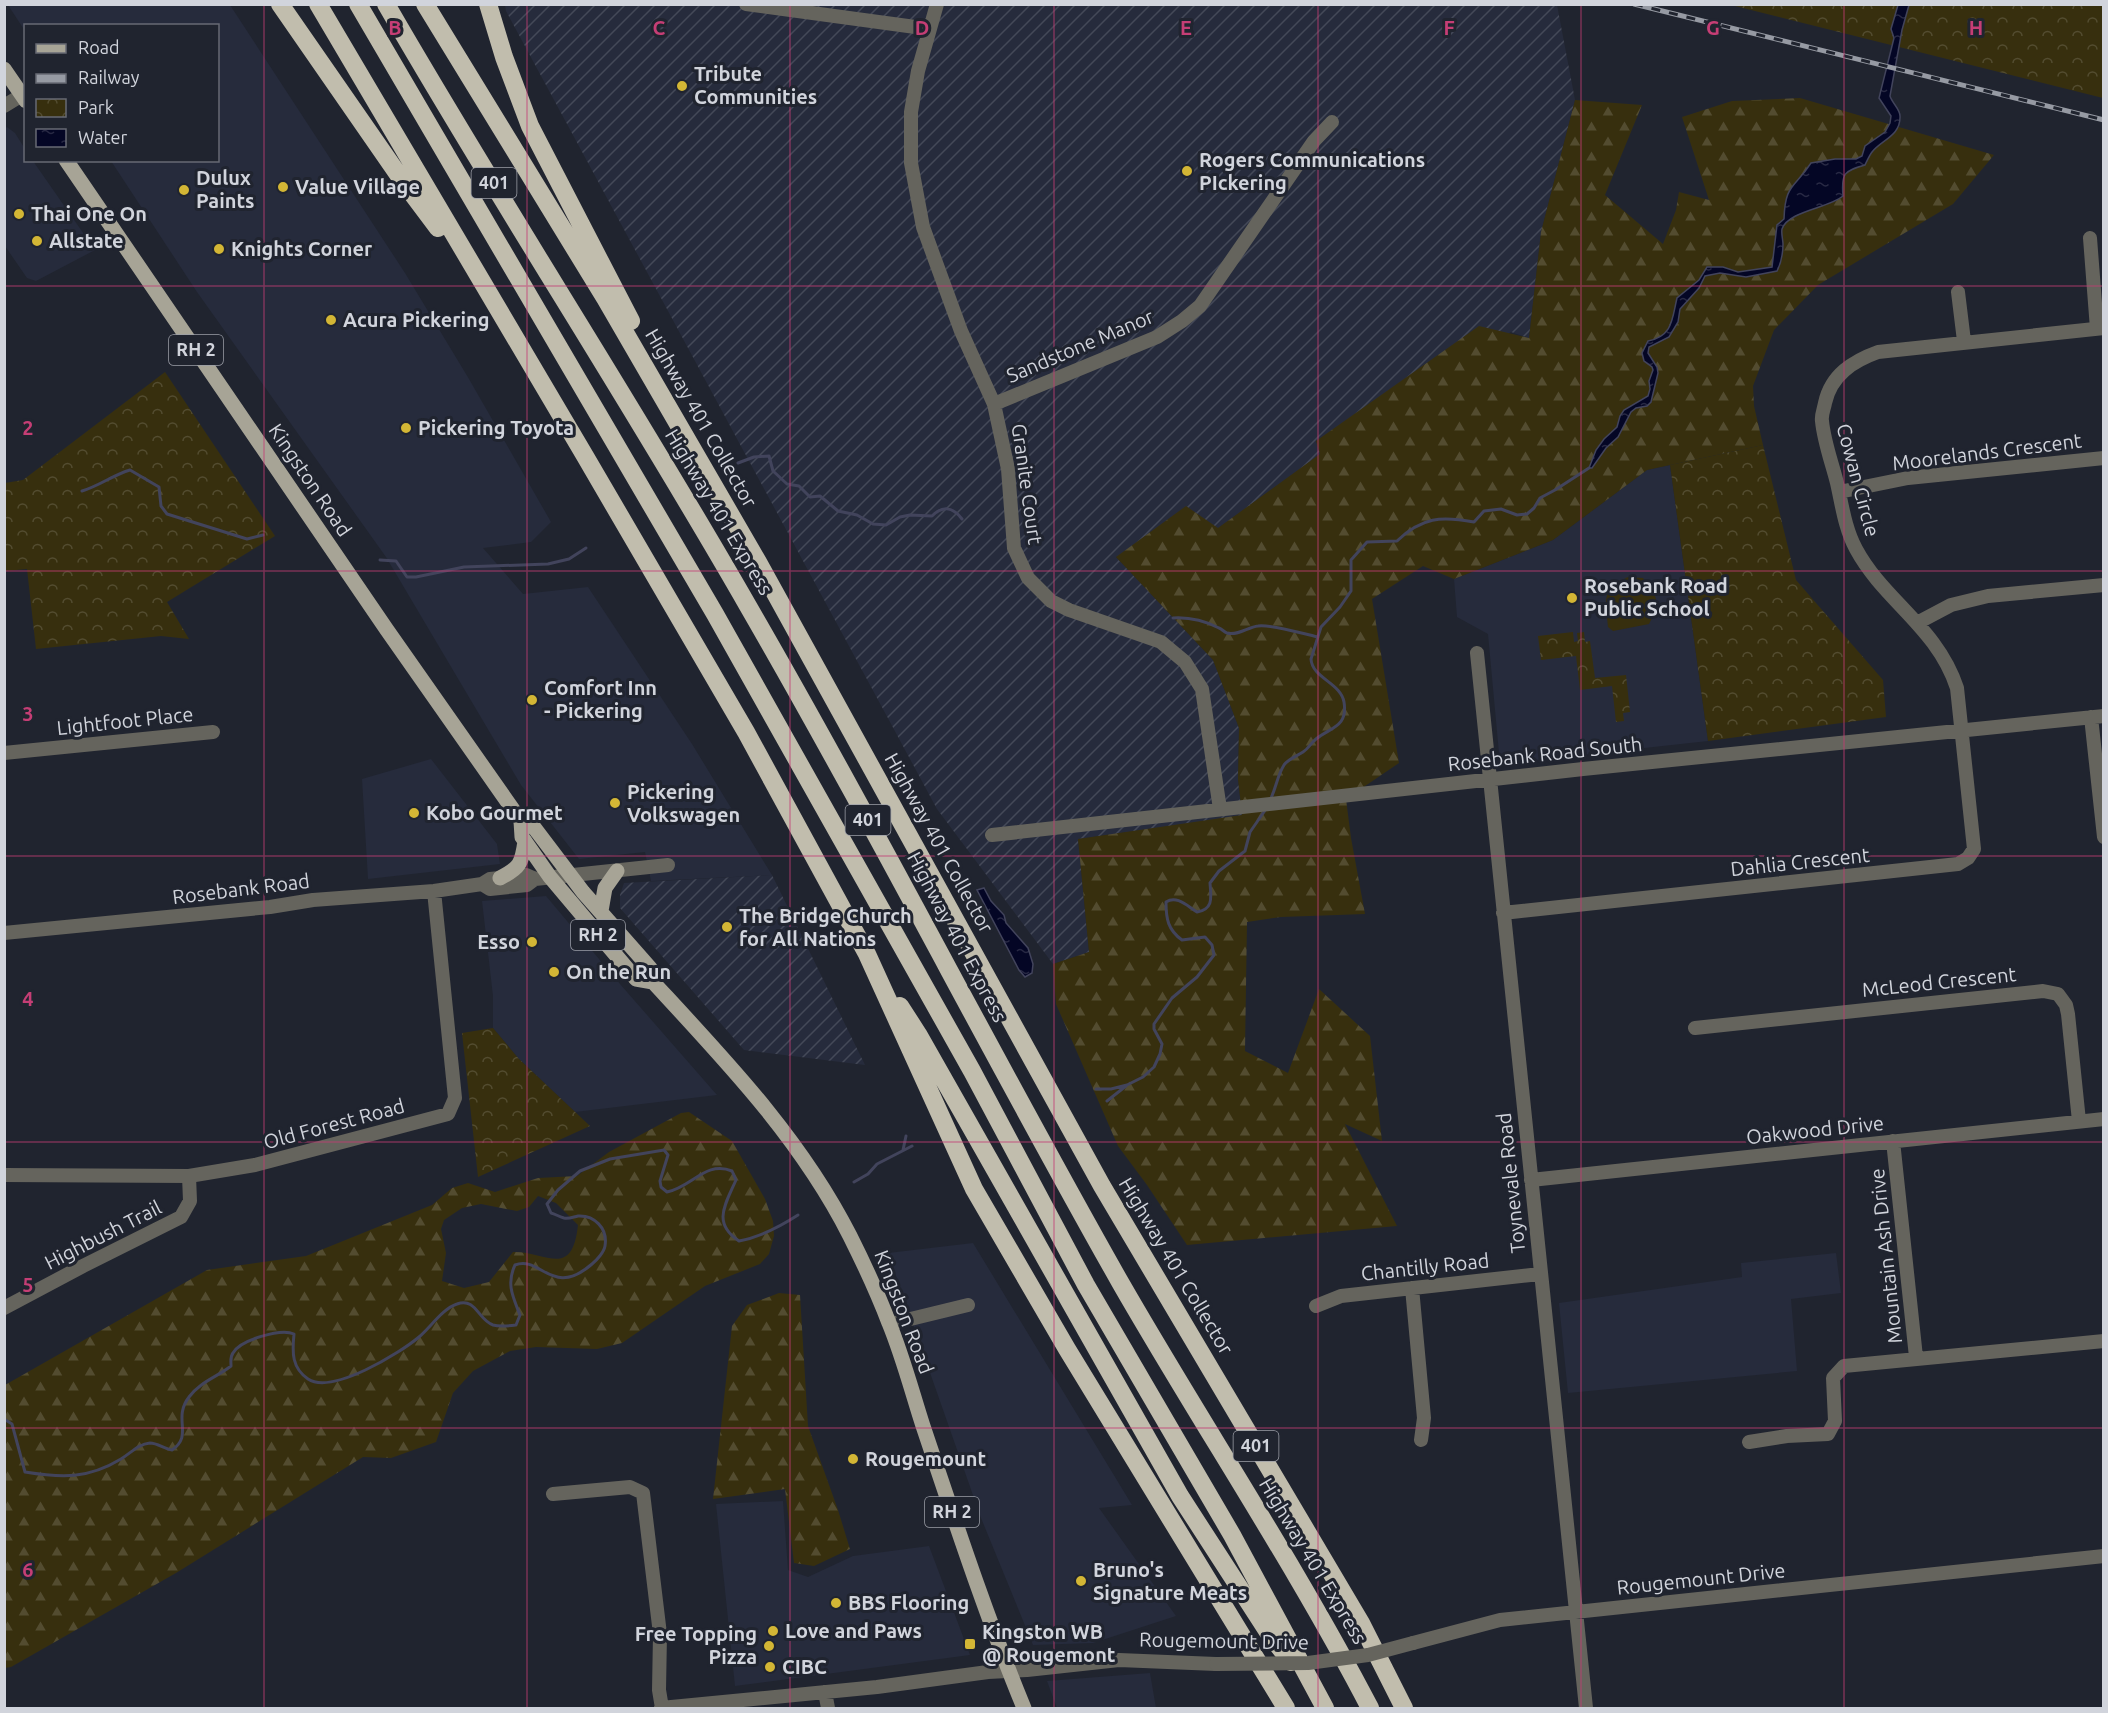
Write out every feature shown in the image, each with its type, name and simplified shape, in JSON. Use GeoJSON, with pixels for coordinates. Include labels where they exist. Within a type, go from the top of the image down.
{"type":"FeatureCollection","features":[{"type":"Feature","properties":{"kind":"highway"},"geometry":{"type":"LineString","coordinates":[[280,4],[402,180],[490,296]]}},
{"type":"Feature","properties":{"kind":"highway"},"geometry":{"type":"LineString","coordinates":[[318,4],[746,732],[867,954],[918,1034],[1180,1496],[1270,1635],[1323,1705]]}},
{"type":"Feature","properties":{"kind":"highway","name":"401"},"geometry":{"type":"LineString","coordinates":[[358,4],[750,675],[972,1071],[1086,1285],[1232,1535],[1323,1705]]}},
{"type":"Feature","properties":{"kind":"highway","name":"Highway 401 Express"},"geometry":{"type":"LineString","coordinates":[[386,4],[748,605],[1121,1284],[1333,1638],[1370,1708]]}},
{"type":"Feature","properties":{"kind":"highway","name":"Highway 401 Collector"},"geometry":{"type":"LineString","coordinates":[[425,4],[599,288],[689,442],[855,736],[1102,1186],[1361,1623],[1404,1708]]}},
{"type":"Feature","properties":{"kind":"highway"},"geometry":{"type":"LineString","coordinates":[[488,4],[504,57],[530,126],[618,293],[689,442]]}},
{"type":"Feature","properties":{"kind":"highway"},"geometry":{"type":"LineString","coordinates":[[867,954],[974,1188],[1067,1348],[1286,1708]]}},
{"type":"Feature","properties":{"kind":"main road"},"geometry":{"type":"LineString","coordinates":[[4,69],[24,98]]}},
{"type":"Feature","properties":{"kind":"main road","name":"Kingston Road"},"geometry":{"type":"LineString","coordinates":[[67,162],[387,630],[521,821],[522,837],[543,878],[636,979],[653,982]]}},
{"type":"Feature","properties":{"kind":"main road","name":"Kingston Road"},"geometry":{"type":"LineString","coordinates":[[521,821],[533,826],[569,875],[650,968],[653,982],[739,1076],[784,1130],[819,1183],[849,1235],[890,1324],[967,1557],[1024,1708]]}},
{"type":"Feature","properties":{"kind":"main road"},"geometry":{"type":"LineString","coordinates":[[500,878],[518,868],[523,856],[525,841]]}},
{"type":"Feature","properties":{"kind":"main road"},"geometry":{"type":"LineString","coordinates":[[601,911],[605,888],[617,871]]}},
{"type":"Feature","properties":{"kind":"street"},"geometry":{"type":"LineString","coordinates":[[746,4],[930,29]]}},
{"type":"Feature","properties":{"kind":"street","name":"Granite Court"},"geometry":{"type":"LineString","coordinates":[[937,4],[918,71],[911,112],[911,163],[915,192],[923,227],[961,331],[994,404],[1008,469],[1014,548],[1028,578],[1051,601],[1069,610],[1161,642],[1185,662],[1202,689],[1220,809]]}},
{"type":"Feature","properties":{"kind":"street"},"geometry":{"type":"LineString","coordinates":[[4,106],[24,98]]}},
{"type":"Feature","properties":{"kind":"street","name":"Sandstone Manor"},"geometry":{"type":"LineString","coordinates":[[994,404],[1157,337],[1200,306],[1314,141],[1332,122]]}},
{"type":"Feature","properties":{"kind":"street"},"geometry":{"type":"LineString","coordinates":[[2090,238],[2100,329]]}},
{"type":"Feature","properties":{"kind":"street"},"geometry":{"type":"LineString","coordinates":[[1958,292],[1964,341]]}},
{"type":"Feature","properties":{"kind":"street","name":"Cowan Circle"},"geometry":{"type":"LineString","coordinates":[[1961,729],[1957,688],[1952,672],[1931,640],[1869,570],[1855,548],[1846,525],[1821,419],[1826,398],[1836,378],[1860,358],[1878,352],[1964,341],[2100,329]]}},
{"type":"Feature","properties":{"kind":"street","name":"Moorelands Crescent"},"geometry":{"type":"LineString","coordinates":[[1839,492],[1908,478],[2103,458]]}},
{"type":"Feature","properties":{"kind":"street"},"geometry":{"type":"LineString","coordinates":[[1917,623],[1951,605],[1988,596],[2103,585]]}},
{"type":"Feature","properties":{"kind":"street","name":"Toynevale Road"},"geometry":{"type":"LineString","coordinates":[[1477,653],[1586,1708]]}},
{"type":"Feature","properties":{"kind":"street"},"geometry":{"type":"LineString","coordinates":[[2097,717],[2103,837]]}},
{"type":"Feature","properties":{"kind":"street","name":"Rosebank Road South"},"geometry":{"type":"LineString","coordinates":[[992,835],[1490,779],[1961,729],[2097,717]]}},
{"type":"Feature","properties":{"kind":"street","name":"Dahlia Crescent"},"geometry":{"type":"LineString","coordinates":[[1503,913],[1958,864],[1968,858],[1974,849],[1961,729]]}},
{"type":"Feature","properties":{"kind":"street","name":"Lightfoot Place"},"geometry":{"type":"LineString","coordinates":[[4,753],[213,732]]}},
{"type":"Feature","properties":{"kind":"street","name":"Rosebank Road"},"geometry":{"type":"LineString","coordinates":[[4,933],[248,909],[313,900],[434,891],[482,884],[490,879],[526,875],[543,878],[668,865]]}},
{"type":"Feature","properties":{"kind":"street","name":"Rosebank Road"},"geometry":{"type":"LineString","coordinates":[[482,884],[490,889],[527,885],[543,878]]}},
{"type":"Feature","properties":{"kind":"street","name":"Old Forest Road"},"geometry":{"type":"LineString","coordinates":[[4,1175],[189,1176],[255,1165],[448,1114],[454,1098],[434,891]]}},
{"type":"Feature","properties":{"kind":"street","name":"McLeod Crescent"},"geometry":{"type":"LineString","coordinates":[[1695,1028],[2043,991],[2058,994],[2066,1005],[2068,1014],[2079,1121]]}},
{"type":"Feature","properties":{"kind":"street","name":"Oakwood Drive"},"geometry":{"type":"LineString","coordinates":[[1531,1180],[2103,1119]]}},
{"type":"Feature","properties":{"kind":"street","name":"Mountain Ash Drive"},"geometry":{"type":"LineString","coordinates":[[1893,1141],[1916,1358],[2103,1341]]}},
{"type":"Feature","properties":{"kind":"street","name":"Highbush Trail"},"geometry":{"type":"LineString","coordinates":[[4,1308],[181,1217],[190,1201],[189,1176]]}},
{"type":"Feature","properties":{"kind":"street","name":"Chantilly Road"},"geometry":{"type":"LineString","coordinates":[[1316,1306],[1341,1296],[1540,1274]]}},
{"type":"Feature","properties":{"kind":"street"},"geometry":{"type":"LineString","coordinates":[[1412,1288],[1425,1418],[1421,1440]]}},
{"type":"Feature","properties":{"kind":"street"},"geometry":{"type":"LineString","coordinates":[[890,1324],[968,1305]]}},
{"type":"Feature","properties":{"kind":"street"},"geometry":{"type":"LineString","coordinates":[[1749,1442],[1787,1436],[1828,1434],[1835,1421],[1833,1378],[1844,1366],[1916,1358]]}},
{"type":"Feature","properties":{"kind":"street"},"geometry":{"type":"LineString","coordinates":[[553,1494],[630,1487],[643,1492],[660,1634],[659,1690],[662,1708]]}},
{"type":"Feature","properties":{"kind":"street","name":"Rougemount Drive"},"geometry":{"type":"LineString","coordinates":[[662,1708],[1119,1660],[1216,1664],[1308,1663],[1368,1655],[1500,1620],[2103,1556]]}},
{"type":"Feature","properties":{"kind":"street"},"geometry":{"type":"LineString","coordinates":[[825,1692],[828,1708]]}},
{"type":"Feature","properties":{"kind":"shaded area"},"geometry":{"type":"Polygon","coordinates":[[[8,5],[230,5],[405,273],[551,522],[531,542],[483,548],[523,594],[588,587],[692,744],[772,875],[651,881],[645,852],[579,859],[521,785],[386,557],[197,292],[112,162],[219,162],[219,24],[24,24],[24,29],[8,5]]]}},
{"type":"Feature","properties":{"kind":"shaded area"},"geometry":{"type":"Polygon","coordinates":[[[505,5],[1557,5],[1575,100],[1541,232],[1529,338],[1511,332],[1316,441],[1321,454],[1217,529],[1116,557],[1213,660],[1239,728],[1238,779],[1242,816],[1078,839],[1089,952],[1053,964],[937,809],[506,11],[505,5]]]}},
{"type":"Feature","properties":{"kind":"shaded area"},"geometry":{"type":"Polygon","coordinates":[[[7,127],[15,133],[24,147],[24,162],[34,162],[95,250],[36,281],[27,278],[5,246],[4,129],[7,127]]]}},
{"type":"Feature","properties":{"kind":"shaded area","name":"Rosebank Road Public School"},"geometry":{"type":"Polygon","coordinates":[[[1670,465],[1708,741],[1500,764],[1488,634],[1457,617],[1454,579],[1553,540],[1647,470],[1670,465]]]}},
{"type":"Feature","properties":{"kind":"shaded area"},"geometry":{"type":"Polygon","coordinates":[[[431,759],[497,844],[500,864],[368,879],[362,779],[431,759]]]}},
{"type":"Feature","properties":{"kind":"shaded area"},"geometry":{"type":"Polygon","coordinates":[[[772,875],[865,1065],[744,1050],[620,908],[620,895],[624,883],[772,875]]]}},
{"type":"Feature","properties":{"kind":"shaded area"},"geometry":{"type":"Polygon","coordinates":[[[546,896],[717,1095],[575,1112],[519,1059],[493,1028],[493,996],[482,901],[546,896]]]}},
{"type":"Feature","properties":{"kind":"shaded area"},"geometry":{"type":"Polygon","coordinates":[[[973,1243],[1132,1505],[1099,1508],[1176,1616],[1093,1643],[1033,1645],[981,1518],[888,1253],[973,1243]]]}},
{"type":"Feature","properties":{"kind":"shaded area"},"geometry":{"type":"Polygon","coordinates":[[[1836,1253],[1841,1293],[1791,1299],[1797,1371],[1568,1393],[1559,1303],[1742,1277],[1741,1263],[1836,1253]]]}},
{"type":"Feature","properties":{"kind":"shaded area"},"geometry":{"type":"Polygon","coordinates":[[[783,1501],[788,1570],[808,1577],[853,1556],[929,1546],[970,1655],[735,1686],[716,1504],[783,1501]]]}},
{"type":"Feature","properties":{"kind":"shaded area"},"geometry":{"type":"Polygon","coordinates":[[[1150,1673],[1156,1708],[1057,1708],[1047,1681],[1150,1673]]]}},
{"type":"Feature","properties":{"kind":"green space"},"geometry":{"type":"Polygon","coordinates":[[[1731,5],[2103,5],[2103,98],[1731,5]]]}},
{"type":"Feature","properties":{"kind":"green space"},"geometry":{"type":"Polygon","coordinates":[[[1800,98],[1994,155],[1953,204],[1818,285],[1774,330],[1753,386],[1754,406],[1763,445],[1647,470],[1553,540],[1454,579],[1423,566],[1372,599],[1399,763],[1346,799],[1365,914],[1281,917],[1247,922],[1245,1051],[1288,1073],[1319,989],[1370,1036],[1382,1141],[1345,1124],[1397,1226],[1187,1245],[1118,1146],[1056,1004],[1053,964],[1089,952],[1078,839],[1242,815],[1238,779],[1239,728],[1213,660],[1116,557],[1186,506],[1218,528],[1320,454],[1316,441],[1479,326],[1529,338],[1541,232],[1575,100],[1642,105],[1605,195],[1663,244],[1676,210],[1679,192],[1709,200],[1682,117],[1732,101],[1800,98]]]}},
{"type":"Feature","properties":{"kind":"green space"},"geometry":{"type":"Polygon","coordinates":[[[165,372],[275,536],[167,602],[189,639],[161,636],[36,649],[27,569],[5,571],[5,483],[23,480],[165,372]]]}},
{"type":"Feature","properties":{"kind":"green space"},"geometry":{"type":"Polygon","coordinates":[[[1763,445],[1796,580],[1883,680],[1886,717],[1708,741],[1670,465],[1763,445]]]}},
{"type":"Feature","properties":{"kind":"green space"},"geometry":{"type":"Polygon","coordinates":[[[1628,577],[1643,578],[1655,595],[1655,610],[1649,624],[1613,631],[1608,627],[1607,596],[1613,586],[1628,577]]]}},
{"type":"Feature","properties":{"kind":"green space"},"geometry":{"type":"Polygon","coordinates":[[[1573,632],[1574,642],[1578,641],[1577,633],[1584,632],[1585,642],[1590,641],[1595,678],[1626,675],[1630,712],[1623,713],[1624,721],[1616,722],[1612,686],[1580,690],[1576,656],[1541,660],[1538,636],[1573,632]]]}},
{"type":"Feature","properties":{"kind":"green space"},"geometry":{"type":"Polygon","coordinates":[[[493,1028],[519,1059],[590,1126],[478,1177],[462,1033],[493,1028]]]}},
{"type":"Feature","properties":{"kind":"green space"},"geometry":{"type":"Polygon","coordinates":[[[689,1112],[732,1141],[765,1199],[773,1221],[774,1236],[769,1254],[760,1264],[705,1286],[622,1343],[597,1349],[536,1347],[510,1351],[473,1371],[453,1393],[436,1442],[391,1458],[363,1457],[176,1573],[11,1667],[5,1668],[5,1385],[207,1270],[306,1256],[432,1205],[452,1188],[468,1183],[495,1192],[538,1178],[577,1176],[609,1152],[681,1113],[689,1112]],[[538,1196],[529,1207],[517,1211],[481,1204],[462,1208],[444,1220],[441,1229],[446,1253],[442,1281],[464,1288],[489,1282],[513,1252],[556,1259],[563,1257],[570,1252],[575,1242],[578,1225],[556,1203],[538,1196]]]}},
{"type":"Feature","properties":{"kind":"green space"},"geometry":{"type":"Polygon","coordinates":[[[779,1293],[800,1295],[808,1426],[850,1549],[814,1566],[794,1563],[785,1489],[713,1499],[732,1326],[747,1305],[779,1293]]]}},
{"type":"Feature","properties":{"kind":"water"},"geometry":{"type":"Polygon","coordinates":[[[1898,5],[1909,5],[1890,96],[1900,113],[1899,123],[1894,133],[1872,152],[1865,165],[1845,174],[1843,196],[1800,214],[1786,223],[1782,229],[1783,251],[1777,271],[1746,277],[1720,273],[1705,276],[1699,288],[1680,309],[1678,322],[1669,337],[1649,347],[1648,353],[1658,373],[1651,402],[1631,412],[1618,437],[1606,448],[1592,468],[1589,468],[1596,450],[1617,427],[1624,410],[1648,396],[1649,381],[1653,370],[1644,361],[1642,353],[1648,341],[1656,339],[1667,331],[1677,298],[1699,280],[1707,267],[1723,267],[1738,272],[1772,267],[1777,225],[1784,219],[1788,193],[1811,163],[1835,159],[1856,159],[1862,156],[1865,146],[1885,132],[1891,116],[1879,98],[1894,38],[1891,29],[1898,5]]]}},
{"type":"Feature","properties":{"kind":"water"},"geometry":{"type":"Polygon","coordinates":[[[984,888],[991,901],[1004,915],[1006,923],[1028,948],[1033,964],[1032,973],[1025,977],[1019,970],[977,890],[984,888]]]}},
{"type":"Feature","properties":{"kind":"waterway"},"geometry":{"type":"LineString","coordinates":[[738,463],[754,457],[769,456],[773,471],[787,484],[799,486],[810,497],[820,496],[838,511],[857,515],[873,524],[886,525],[900,517],[910,515],[932,516],[943,509],[951,510],[962,519]]}},
{"type":"Feature","properties":{"kind":"waterway"},"geometry":{"type":"LineString","coordinates":[[1270,800],[1284,765],[1341,722],[1343,717],[1345,710],[1342,695],[1316,671],[1311,659],[1321,627],[1351,591],[1351,560],[1367,542],[1397,541],[1415,527],[1433,520],[1452,519],[1474,522],[1484,511],[1501,509],[1517,515],[1527,514],[1540,498],[1589,468]]}},
{"type":"Feature","properties":{"kind":"waterway"},"geometry":{"type":"LineString","coordinates":[[82,491],[130,470],[159,487],[161,506],[167,514],[247,539],[263,535]]}},
{"type":"Feature","properties":{"kind":"waterway"},"geometry":{"type":"LineString","coordinates":[[380,560],[396,561],[407,577],[416,577],[464,567],[548,564],[569,559],[586,548]]}},
{"type":"Feature","properties":{"kind":"waterway"},"geometry":{"type":"LineString","coordinates":[[1173,618],[1203,621],[1231,634],[1264,626],[1318,637]]}},
{"type":"Feature","properties":{"kind":"waterway"},"geometry":{"type":"LineString","coordinates":[[1096,1089],[1111,1089],[1127,1085],[1143,1077],[1154,1067],[1162,1044],[1154,1029],[1154,1024],[1172,998],[1197,977],[1214,955],[1212,945],[1205,937],[1182,940],[1174,932],[1167,919],[1166,902],[1178,901],[1197,912],[1206,908],[1210,902],[1210,883],[1219,871],[1245,851],[1250,832],[1266,809]]}},
{"type":"Feature","properties":{"kind":"waterway"},"geometry":{"type":"LineString","coordinates":[[1107,1101],[1126,1086]]}},
{"type":"Feature","properties":{"kind":"waterway"},"geometry":{"type":"LineString","coordinates":[[903,1150],[906,1136]]}},
{"type":"Feature","properties":{"kind":"waterway"},"geometry":{"type":"LineString","coordinates":[[854,1182],[868,1174],[877,1164],[912,1146]]}},
{"type":"Feature","properties":{"kind":"waterway"},"geometry":{"type":"LineString","coordinates":[[4,1419],[12,1424],[25,1472],[63,1476],[86,1473],[109,1466],[146,1444],[153,1443],[172,1450],[182,1438],[182,1412],[189,1397],[203,1384],[231,1366],[231,1356],[237,1348],[261,1336],[280,1333],[294,1334],[293,1354],[296,1365],[308,1379],[319,1382],[349,1377],[382,1362],[419,1337],[442,1314],[457,1304],[473,1306],[484,1319],[493,1325],[516,1325],[520,1315],[511,1284],[515,1265],[524,1264],[557,1277],[567,1278],[578,1274],[592,1264],[603,1251],[605,1240],[599,1224],[584,1216],[562,1218],[551,1213],[547,1204],[558,1190],[580,1171],[610,1159],[664,1150],[668,1155],[660,1181],[661,1187],[667,1192],[707,1171],[714,1169],[732,1171],[736,1180],[725,1206],[723,1220],[731,1234],[739,1241],[770,1231],[798,1215]]}},
{"type":"Feature","properties":{"kind":"railway"},"geometry":{"type":"LineString","coordinates":[[1634,4],[2104,120]]}},
{"type":"Feature","properties":{"kind":"place","name":"Tribute Communities"},"geometry":{"type":"Point","coordinates":[682,86]}},
{"type":"Feature","properties":{"kind":"place","name":"Rogers Communications PIckering"},"geometry":{"type":"Point","coordinates":[1187,171]}},
{"type":"Feature","properties":{"kind":"place","name":"Value Village"},"geometry":{"type":"Point","coordinates":[283,187]}},
{"type":"Feature","properties":{"kind":"place","name":"Dulux Paints"},"geometry":{"type":"Point","coordinates":[184,190]}},
{"type":"Feature","properties":{"kind":"place","name":"Thai One On"},"geometry":{"type":"Point","coordinates":[19,214]}},
{"type":"Feature","properties":{"kind":"place","name":"Allstate"},"geometry":{"type":"Point","coordinates":[37,241]}},
{"type":"Feature","properties":{"kind":"place","name":"Knights Corner"},"geometry":{"type":"Point","coordinates":[219,249]}},
{"type":"Feature","properties":{"kind":"place","name":"Acura Pickering"},"geometry":{"type":"Point","coordinates":[331,320]}},
{"type":"Feature","properties":{"kind":"place","name":"Pickering Toyota"},"geometry":{"type":"Point","coordinates":[406,428]}},
{"type":"Feature","properties":{"kind":"place","name":"Rosebank Road Public School"},"geometry":{"type":"Point","coordinates":[1572,598]}},
{"type":"Feature","properties":{"kind":"place","name":"Comfort Inn - Pickering"},"geometry":{"type":"Point","coordinates":[532,700]}},
{"type":"Feature","properties":{"kind":"place","name":"Pickering Volkswagen"},"geometry":{"type":"Point","coordinates":[615,803]}},
{"type":"Feature","properties":{"kind":"place","name":"Kobo Gourmet"},"geometry":{"type":"Point","coordinates":[414,813]}},
{"type":"Feature","properties":{"kind":"place","name":"The Bridge Church for All Nations"},"geometry":{"type":"Point","coordinates":[727,927]}},
{"type":"Feature","properties":{"kind":"place","name":"Esso"},"geometry":{"type":"Point","coordinates":[532,942]}},
{"type":"Feature","properties":{"kind":"place","name":"On the Run"},"geometry":{"type":"Point","coordinates":[554,972]}},
{"type":"Feature","properties":{"kind":"place","name":"Rougemount"},"geometry":{"type":"Point","coordinates":[853,1459]}},
{"type":"Feature","properties":{"kind":"place","name":"Bruno's Signature Meats"},"geometry":{"type":"Point","coordinates":[1081,1581]}},
{"type":"Feature","properties":{"kind":"place","name":"BBS Flooring"},"geometry":{"type":"Point","coordinates":[836,1603]}},
{"type":"Feature","properties":{"kind":"place","name":"Love and Paws"},"geometry":{"type":"Point","coordinates":[773,1631]}},
{"type":"Feature","properties":{"kind":"place","name":"Kingston WB @ Rougemont"},"geometry":{"type":"Point","coordinates":[970,1644]}},
{"type":"Feature","properties":{"kind":"place","name":"Free Topping Pizza"},"geometry":{"type":"Point","coordinates":[769,1646]}},
{"type":"Feature","properties":{"kind":"place","name":"CIBC"},"geometry":{"type":"Point","coordinates":[770,1667]}}]}
